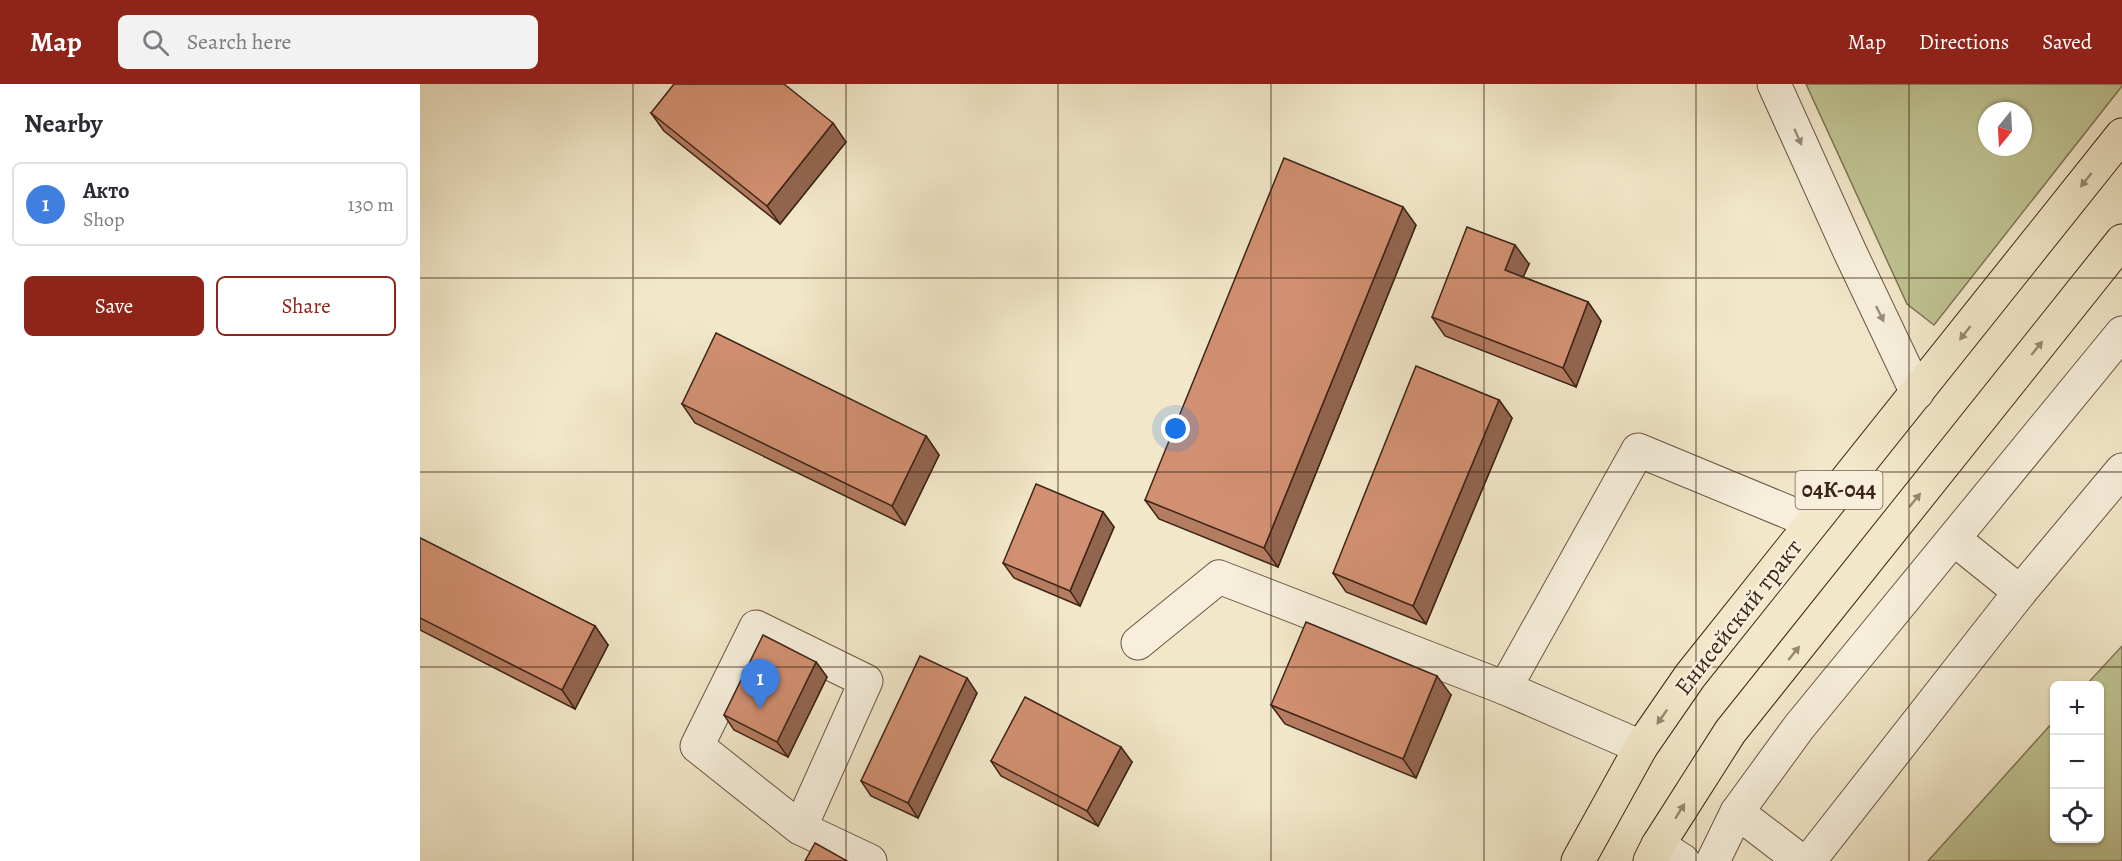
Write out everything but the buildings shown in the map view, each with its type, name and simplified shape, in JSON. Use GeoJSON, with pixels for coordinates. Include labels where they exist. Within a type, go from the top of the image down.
{"type":"FeatureCollection","features":[{"type":"Feature","properties":{"kind":"main road","name":"Енисейский тракт"},"geometry":{"type":"LineString","coordinates":[[1578,861],[1641,747],[1690,676],[2122,135]]}},
{"type":"Feature","properties":{"kind":"main road","name":"04К-044"},"geometry":{"type":"LineString","coordinates":[[1664,856],[1730,732],[2122,241]]}},
{"type":"Feature","properties":{"kind":"lane"},"geometry":{"type":"LineString","coordinates":[[1774,84],[1917,393]]}},
{"type":"Feature","properties":{"kind":"lane"},"geometry":{"type":"LineString","coordinates":[[1713,861],[1737,812],[1799,727],[2122,333]]}},
{"type":"Feature","properties":{"kind":"lane"},"geometry":{"type":"LineString","coordinates":[[1505,688],[1638,450],[1812,522]]}},
{"type":"Feature","properties":{"kind":"lane"},"geometry":{"type":"LineString","coordinates":[[1809,861],[2019,592],[2122,470]]}},
{"type":"Feature","properties":{"kind":"lane"},"geometry":{"type":"LineString","coordinates":[[1954,539],[2019,592]]}},
{"type":"Feature","properties":{"kind":"lane"},"geometry":{"type":"LineString","coordinates":[[1138,644],[1219,577],[1505,688],[1641,747]]}},
{"type":"Feature","properties":{"kind":"lane"},"geometry":{"type":"LineString","coordinates":[[800,828],[866,681],[756,627],[697,746],[800,828],[870,861]]}},
{"type":"Feature","properties":{"kind":"lane"},"geometry":{"type":"LineString","coordinates":[[1737,812],[1801,861]]}},
{"type":"Feature","properties":{"kind":"green space"},"geometry":{"type":"Polygon","coordinates":[[[1806,84],[2122,84],[2122,86],[1934,325],[1907,304],[1806,84]]]}},
{"type":"Feature","properties":{"kind":"green space"},"geometry":{"type":"Polygon","coordinates":[[[2122,646],[2122,861],[1928,861],[2050,725],[2050,843],[2104,843],[2104,681],[2090,681],[2122,646]]]}},
{"type":"Feature","properties":{"kind":"place","name":"Акто"},"geometry":{"type":"Point","coordinates":[760,709]}}]}
